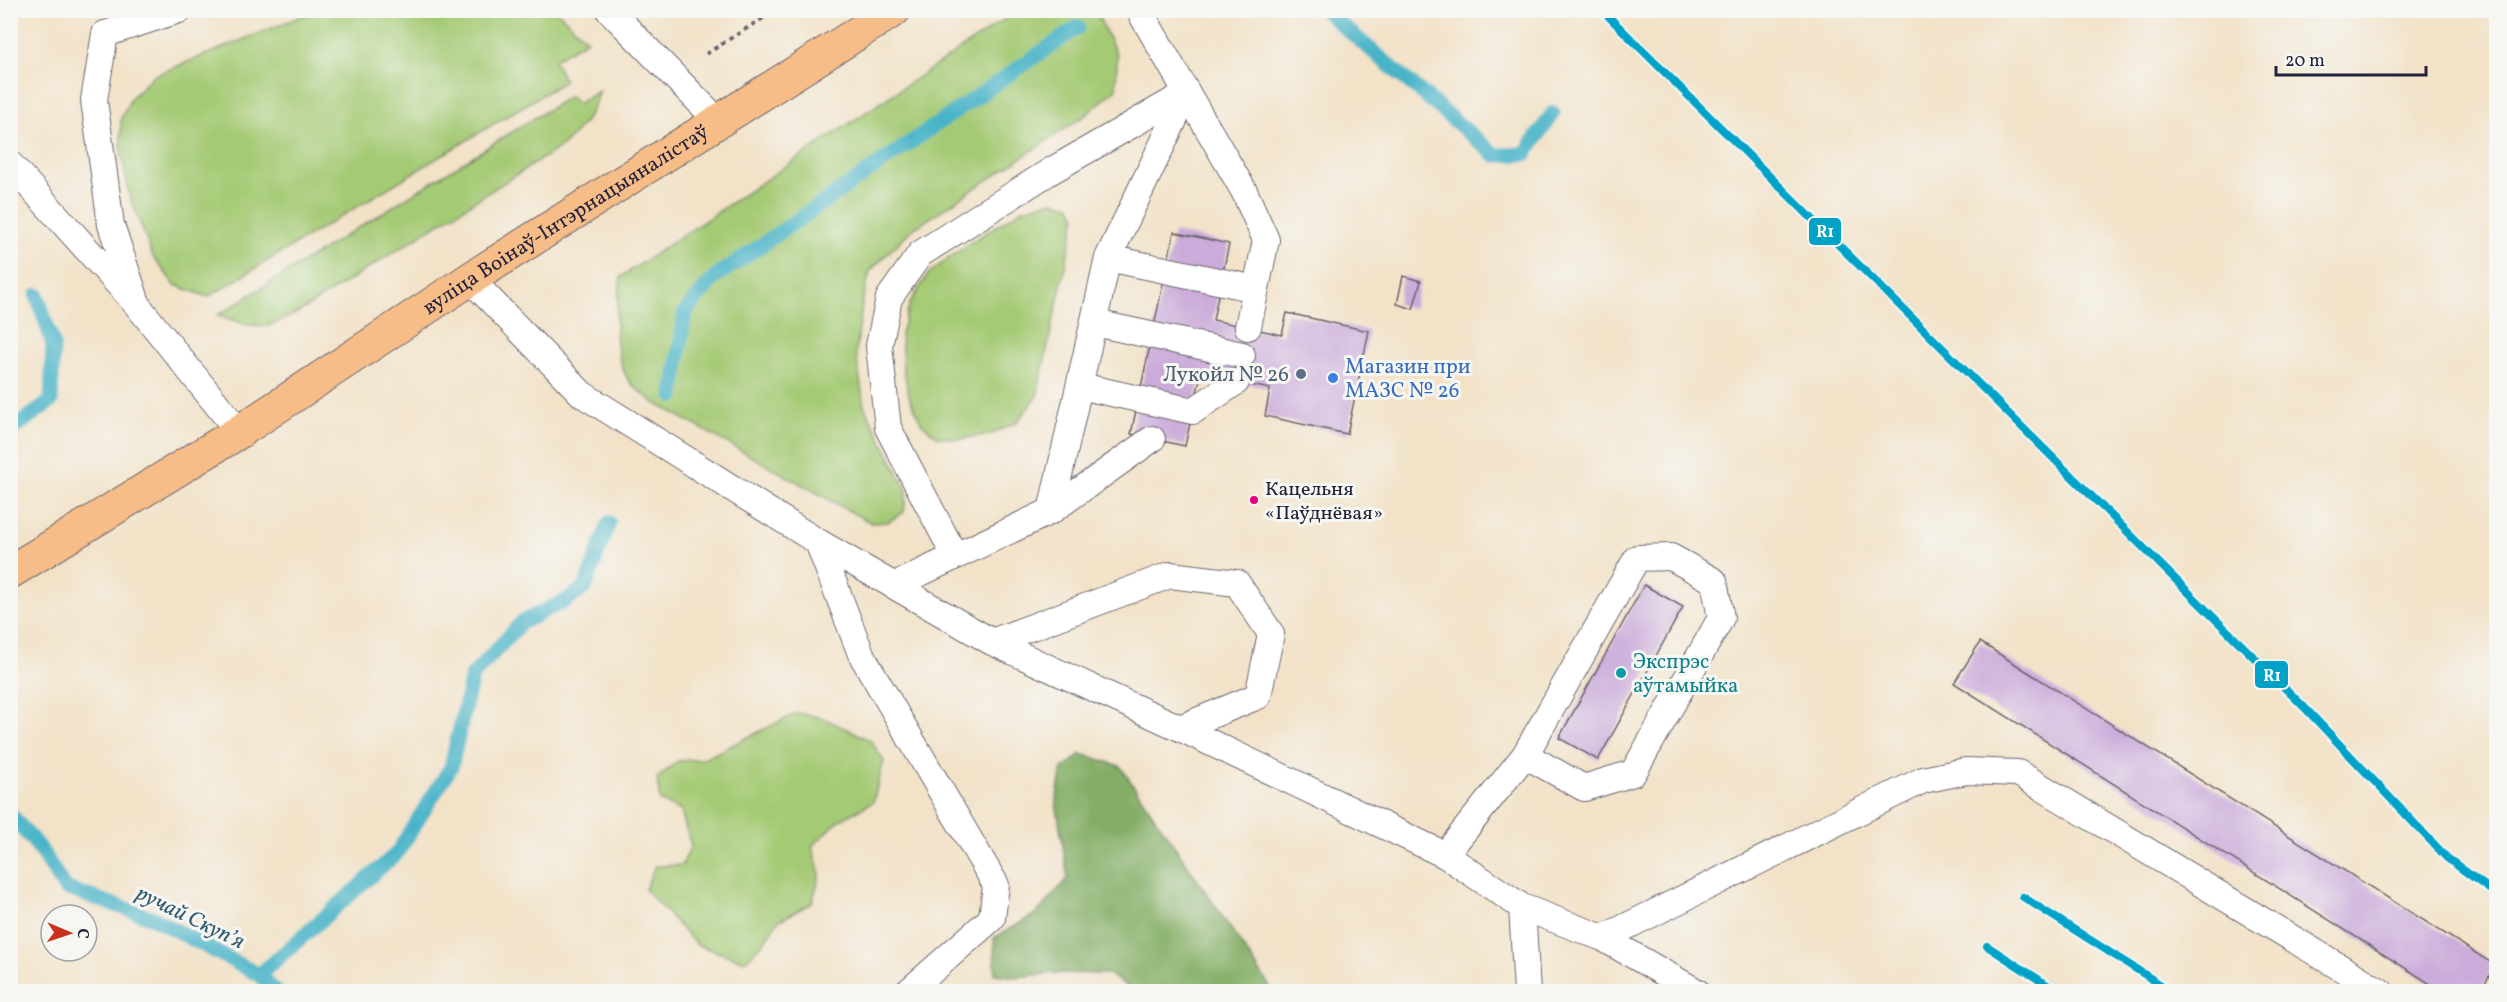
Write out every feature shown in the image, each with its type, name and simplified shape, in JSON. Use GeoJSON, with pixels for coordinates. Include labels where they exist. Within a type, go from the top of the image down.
{"type":"FeatureCollection","features":[{"type":"Feature","properties":{"kind":"main road","name":"вуліца Воінаў-Інтэрнацыяналістаў"},"geometry":{"type":"LineString","coordinates":[[10,572],[239,432],[470,279],[894,10]]}},
{"type":"Feature","properties":{"kind":"lane"},"geometry":{"type":"LineString","coordinates":[[138,306],[111,225],[94,100],[104,22],[180,10]]}},
{"type":"Feature","properties":{"kind":"lane"},"geometry":{"type":"LineString","coordinates":[[609,10],[718,121]]}},
{"type":"Feature","properties":{"kind":"lane"},"geometry":{"type":"LineString","coordinates":[[1139,10],[1244,191],[1266,240],[1248,327]]}},
{"type":"Feature","properties":{"kind":"lane"},"geometry":{"type":"LineString","coordinates":[[1051,511],[1108,258],[1187,93]]}},
{"type":"Feature","properties":{"kind":"lane"},"geometry":{"type":"LineString","coordinates":[[955,556],[888,428],[879,346],[889,298],[920,254],[1049,172],[1187,93]]}},
{"type":"Feature","properties":{"kind":"lane"},"geometry":{"type":"LineString","coordinates":[[10,164],[138,306],[239,432]]}},
{"type":"Feature","properties":{"kind":"lane"},"geometry":{"type":"LineString","coordinates":[[1108,258],[1256,289]]}},
{"type":"Feature","properties":{"kind":"lane"},"geometry":{"type":"LineString","coordinates":[[470,279],[582,394],[818,542],[992,642],[1180,728],[1445,855],[1522,907],[1602,938],[1697,992]]}},
{"type":"Feature","properties":{"kind":"lane"},"geometry":{"type":"LineString","coordinates":[[1095,323],[1242,355]]}},
{"type":"Feature","properties":{"kind":"lane"},"geometry":{"type":"LineString","coordinates":[[1080,386],[1193,411],[1236,382]]}},
{"type":"Feature","properties":{"kind":"lane"},"geometry":{"type":"LineString","coordinates":[[895,585],[1051,511],[1152,439]]}},
{"type":"Feature","properties":{"kind":"lane"},"geometry":{"type":"LineString","coordinates":[[818,542],[861,654],[996,885],[992,918],[908,992]]}},
{"type":"Feature","properties":{"kind":"lane"},"geometry":{"type":"LineString","coordinates":[[1445,855],[1525,755],[1637,558],[1671,557],[1714,581],[1721,618],[1632,773],[1584,788],[1525,755]]}},
{"type":"Feature","properties":{"kind":"lane"},"geometry":{"type":"LineString","coordinates":[[992,642],[1170,575],[1237,583],[1271,634],[1258,696],[1180,728]]}},
{"type":"Feature","properties":{"kind":"lane"},"geometry":{"type":"LineString","coordinates":[[1602,938],[1923,780],[1966,771],[2018,773],[2381,992]]}},
{"type":"Feature","properties":{"kind":"lane"},"geometry":{"type":"LineString","coordinates":[[1522,907],[1527,992]]}},
{"type":"Feature","properties":{"kind":"path"},"geometry":{"type":"LineString","coordinates":[[672,75],[777,10]]}},
{"type":"Feature","properties":{"kind":"green space"},"geometry":{"type":"Polygon","coordinates":[[[314,11],[557,11],[587,40],[554,60],[565,81],[208,297],[175,285],[153,257],[130,197],[121,151],[121,119],[131,98],[153,76],[314,11]]]}},
{"type":"Feature","properties":{"kind":"green space"},"geometry":{"type":"Polygon","coordinates":[[[1017,11],[1092,11],[1099,18],[1117,55],[1116,89],[1086,115],[910,231],[870,271],[862,304],[856,353],[864,406],[907,490],[904,512],[888,522],[871,523],[655,403],[633,385],[622,366],[617,341],[616,315],[621,277],[1017,11]]]}},
{"type":"Feature","properties":{"kind":"green space"},"geometry":{"type":"Polygon","coordinates":[[[599,91],[585,121],[562,146],[299,312],[269,326],[248,325],[218,315],[570,96],[577,104],[599,91]]]}},
{"type":"Feature","properties":{"kind":"green space"},"geometry":{"type":"Polygon","coordinates":[[[1052,201],[1070,205],[1076,216],[1037,396],[1017,422],[991,434],[960,439],[938,437],[922,424],[910,399],[903,368],[901,334],[910,303],[928,274],[968,244],[1023,209],[1052,201]]]}},
{"type":"Feature","properties":{"kind":"green space"},"geometry":{"type":"Polygon","coordinates":[[[797,713],[823,718],[870,740],[884,761],[873,802],[840,820],[812,846],[820,874],[812,903],[778,921],[765,941],[745,961],[697,945],[645,889],[655,866],[682,865],[691,846],[681,811],[660,801],[657,778],[678,761],[704,759],[797,713]]]}},
{"type":"Feature","properties":{"kind":"green space"},"geometry":{"type":"Polygon","coordinates":[[[1081,754],[1120,766],[1273,991],[1135,991],[1108,974],[1057,973],[1016,977],[995,974],[994,938],[1037,913],[1068,878],[1056,802],[1062,769],[1081,754]]]}},
{"type":"Feature","properties":{"kind":"building"},"geometry":{"type":"Polygon","coordinates":[[[1174,232],[1229,244],[1213,320],[1282,335],[1287,313],[1369,331],[1347,434],[1265,416],[1270,389],[1201,374],[1185,446],[1131,434],[1174,232]]]}},
{"type":"Feature","properties":{"kind":"building"},"geometry":{"type":"Polygon","coordinates":[[[1403,276],[1421,281],[1413,309],[1397,304],[1403,276]]]}},
{"type":"Feature","properties":{"kind":"building","name":"Экспрэс аўтамыйка"},"geometry":{"type":"Polygon","coordinates":[[[1644,585],[1683,607],[1598,760],[1559,738],[1644,585]]]}},
{"type":"Feature","properties":{"kind":"building"},"geometry":{"type":"Polygon","coordinates":[[[1980,642],[2495,965],[2480,992],[2443,992],[1954,683],[1980,642]]]}},
{"type":"Feature","properties":{"kind":"waterway"},"geometry":{"type":"LineString","coordinates":[[1324,10],[1495,155],[1525,154],[1553,113]]}},
{"type":"Feature","properties":{"kind":"waterway"},"geometry":{"type":"LineString","coordinates":[[673,396],[685,312],[715,277],[1078,27]]}},
{"type":"Feature","properties":{"kind":"waterway"},"geometry":{"type":"LineString","coordinates":[[10,431],[51,401],[53,344],[37,295]]}},
{"type":"Feature","properties":{"kind":"waterway"},"geometry":{"type":"LineString","coordinates":[[259,975],[397,853],[451,767],[472,676],[522,622],[565,601],[585,588],[609,523]]}},
{"type":"Feature","properties":{"kind":"waterway","name":"ручай Скупʼя"},"geometry":{"type":"LineString","coordinates":[[10,814],[41,850],[65,888],[153,918],[259,975],[276,992]]}},
{"type":"Feature","properties":{"kind":"transit line","name":"R1"},"geometry":{"type":"LineString","coordinates":[[1602,10],[2306,709],[2447,858],[2496,894]]}},
{"type":"Feature","properties":{"kind":"transit line","name":"R1"},"geometry":{"type":"LineString","coordinates":[[2023,897],[2172,992]]}},
{"type":"Feature","properties":{"kind":"transit line","name":"R1"},"geometry":{"type":"LineString","coordinates":[[1987,946],[2058,992]]}},
{"type":"Feature","properties":{"kind":"place","name":"Лукойл № 26"},"geometry":{"type":"Point","coordinates":[1301,374]}},
{"type":"Feature","properties":{"kind":"place","name":"Магазин при МАЗС № 26"},"geometry":{"type":"Point","coordinates":[1333,378]}},
{"type":"Feature","properties":{"kind":"place","name":"Кацельня «Паўднёвая»"},"geometry":{"type":"Point","coordinates":[1254,500]}},
{"type":"Feature","properties":{"kind":"place","name":"Экспрэс аўтамыйка"},"geometry":{"type":"Point","coordinates":[1621,673]}}]}
